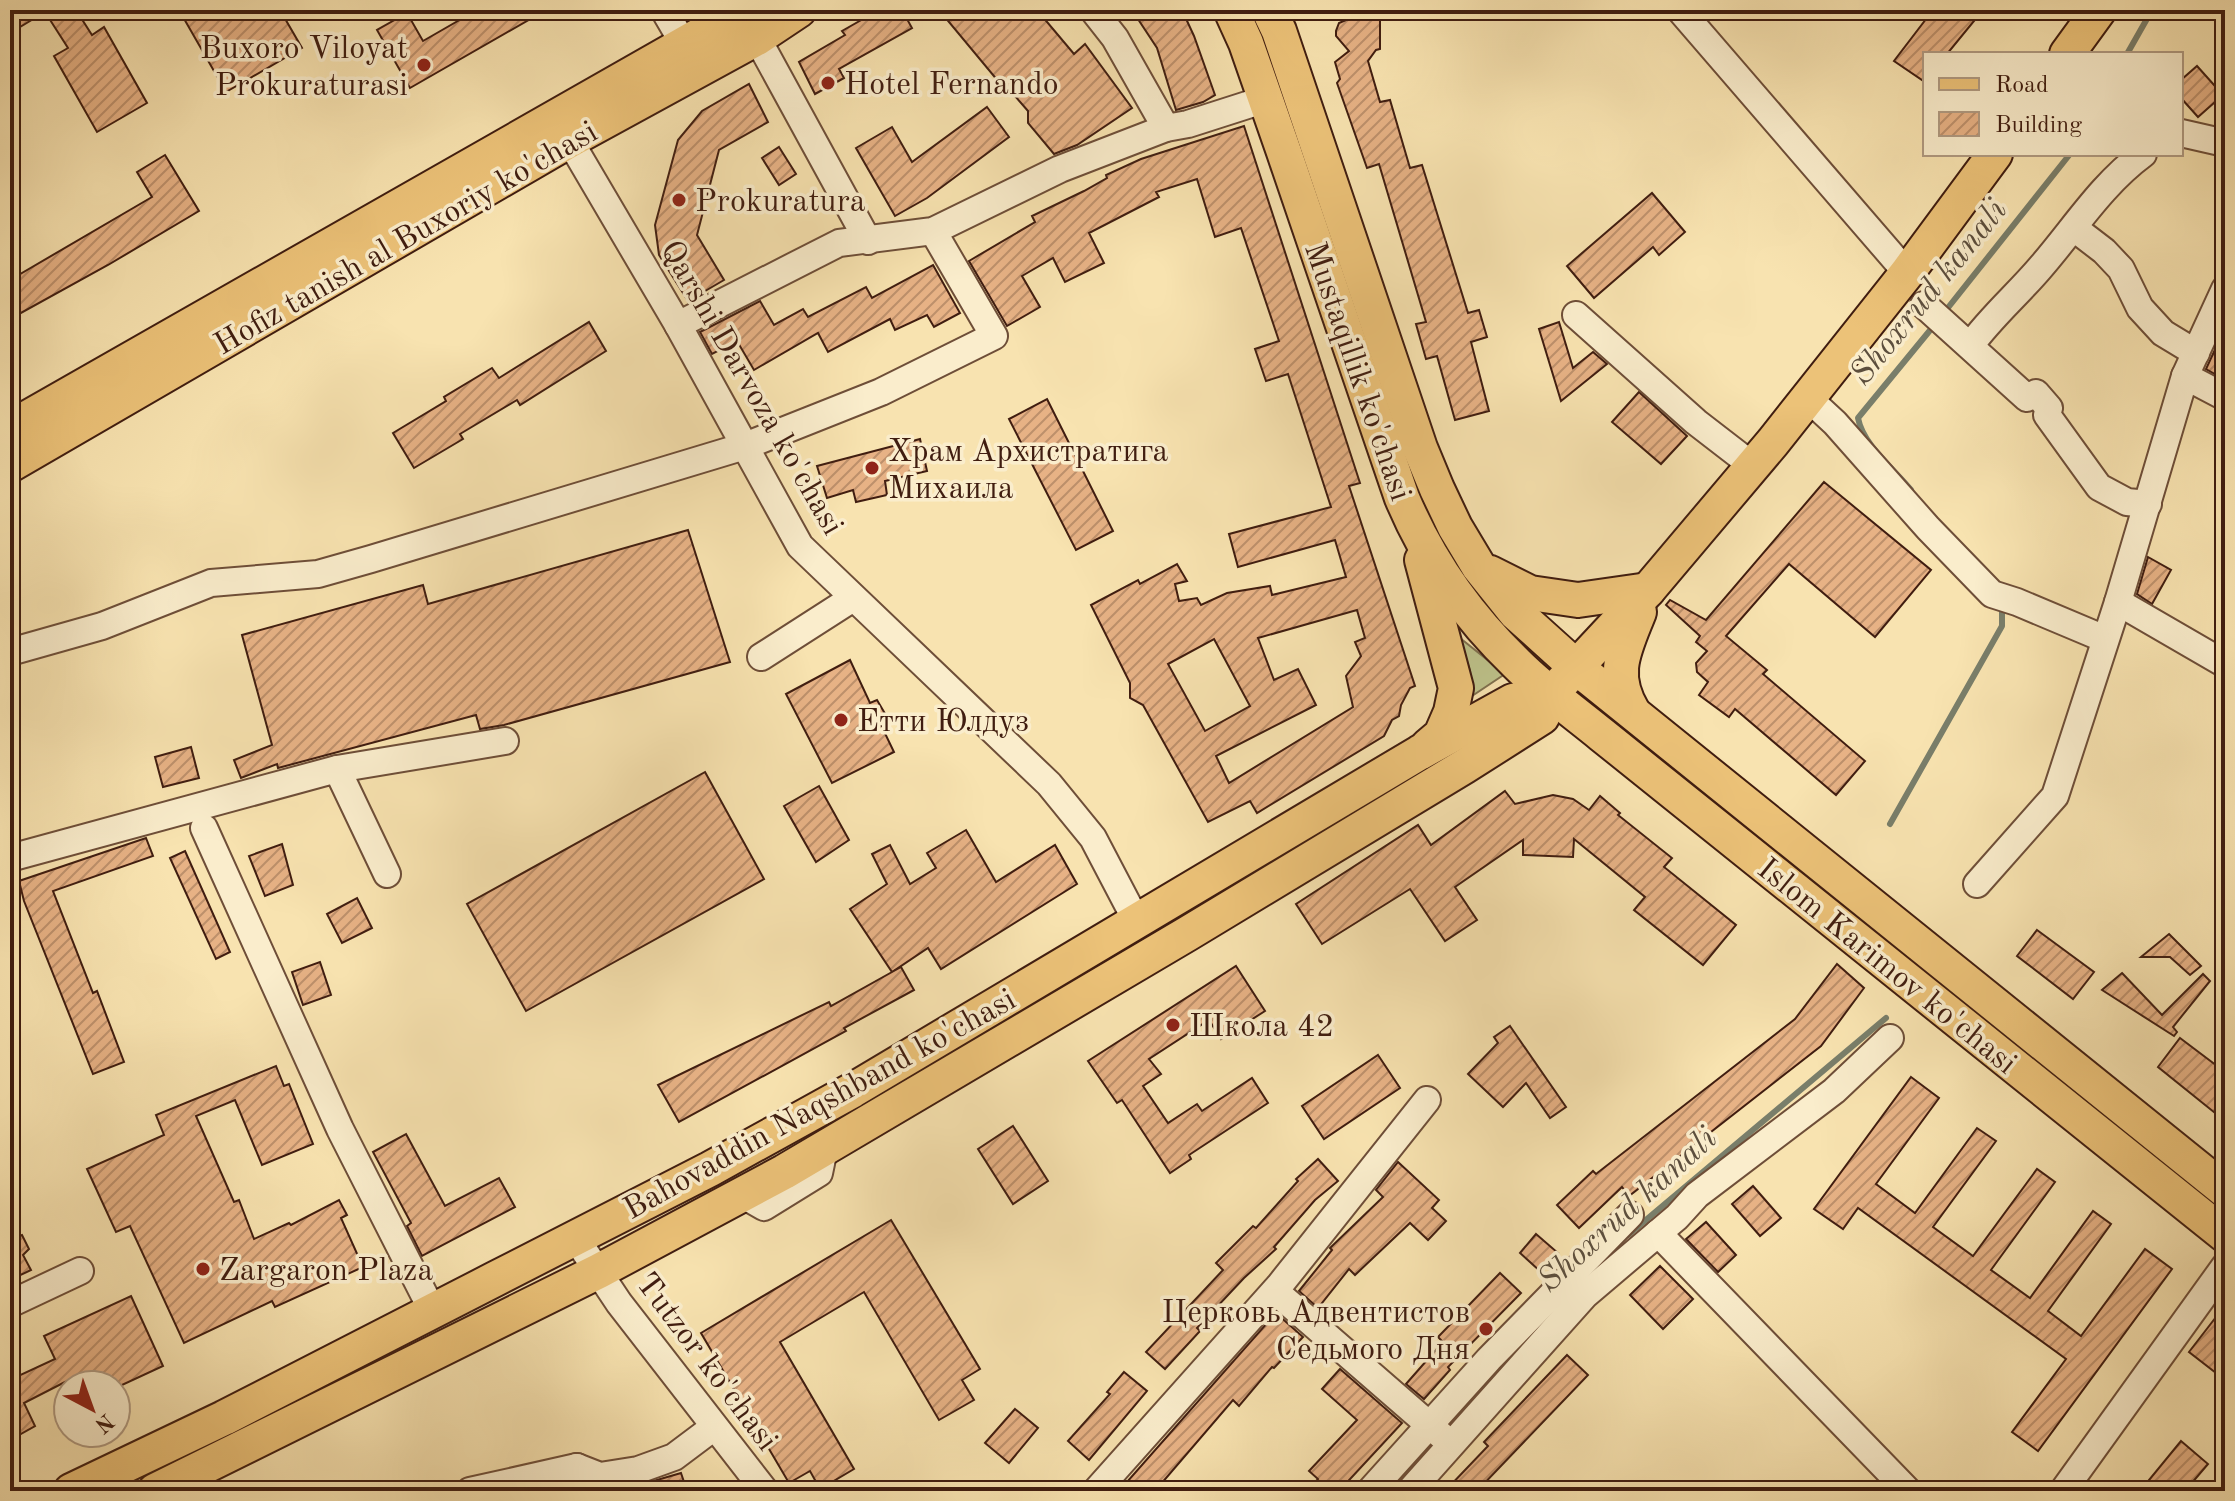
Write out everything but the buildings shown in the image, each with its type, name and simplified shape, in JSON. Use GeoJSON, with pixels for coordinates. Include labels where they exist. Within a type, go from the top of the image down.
{"type":"FeatureCollection","features":[{"type":"Feature","properties":{"kind":"main road","name":"Hofiz tanish al Buxoriy ko'chasi"},"geometry":{"type":"LineString","coordinates":[[563,129],[685,46],[799,10]]}},
{"type":"Feature","properties":{"kind":"main road","name":"Mustaqillik ko'chasi"},"geometry":{"type":"LineString","coordinates":[[1231,10],[1266,99],[1346,339],[1414,528],[1442,575],[1461,599],[1517,664],[1552,693]]}},
{"type":"Feature","properties":{"kind":"main road"},"geometry":{"type":"LineString","coordinates":[[2068,52],[2099,10]]}},
{"type":"Feature","properties":{"kind":"main road","name":"Mustaqillik ko'chasi"},"geometry":{"type":"LineString","coordinates":[[1277,17],[1420,448],[1455,527],[1479,567],[1515,612],[1576,667]]}},
{"type":"Feature","properties":{"kind":"main road","name":"Hofiz tanish al Buxoriy ko'chasi"},"geometry":{"type":"LineString","coordinates":[[10,428],[320,268],[751,24]]}},
{"type":"Feature","properties":{"kind":"main road","name":"Bahovaddin Naqshband ko'chasi"},"geometry":{"type":"LineString","coordinates":[[155,1491],[599,1271],[743,1195],[1542,717],[1552,693],[1648,590],[1753,466],[1907,273],[1994,156]]}},
{"type":"Feature","properties":{"kind":"main road","name":"Hofiz tanish al Buxoriy ko'chasi"},"geometry":{"type":"LineString","coordinates":[[10,465],[320,268]]}},
{"type":"Feature","properties":{"kind":"main road"},"geometry":{"type":"LineString","coordinates":[[1414,528],[1456,688],[1451,712],[1441,735],[1419,753]]}},
{"type":"Feature","properties":{"kind":"main road"},"geometry":{"type":"LineString","coordinates":[[1479,567],[1530,593],[1553,597],[1578,600],[1648,590],[1622,655],[1620,676],[1624,696],[1634,713]]}},
{"type":"Feature","properties":{"kind":"main road","name":"Islom Karimov ko'chasi"},"geometry":{"type":"LineString","coordinates":[[1576,667],[2219,1175]]}},
{"type":"Feature","properties":{"kind":"main road","name":"Bahovaddin Naqshband ko'chasi"},"geometry":{"type":"LineString","coordinates":[[71,1491],[224,1418],[710,1169],[853,1090],[1419,753],[1513,701],[1552,693]]}},
{"type":"Feature","properties":{"kind":"main road","name":"Islom Karimov ko'chasi"},"geometry":{"type":"LineString","coordinates":[[1552,693],[2225,1235]]}},
{"type":"Feature","properties":{"kind":"street"},"geometry":{"type":"LineString","coordinates":[[664,10],[685,46]]}},
{"type":"Feature","properties":{"kind":"street"},"geometry":{"type":"LineString","coordinates":[[1093,10],[1115,38],[1166,128]]}},
{"type":"Feature","properties":{"kind":"street"},"geometry":{"type":"LineString","coordinates":[[1680,10],[1907,273]]}},
{"type":"Feature","properties":{"kind":"street"},"geometry":{"type":"LineString","coordinates":[[751,24],[868,241]]}},
{"type":"Feature","properties":{"kind":"street"},"geometry":{"type":"LineString","coordinates":[[678,325],[839,243],[933,231],[1060,169],[1166,128],[1266,99]]}},
{"type":"Feature","properties":{"kind":"street","name":"Qarshi Darvoza ko'chasi"},"geometry":{"type":"LineString","coordinates":[[563,129],[678,325],[800,546],[1049,784],[1093,838],[1137,922]]}},
{"type":"Feature","properties":{"kind":"street"},"geometry":{"type":"LineString","coordinates":[[2183,133],[2225,143]]}},
{"type":"Feature","properties":{"kind":"street"},"geometry":{"type":"LineString","coordinates":[[1970,346],[1989,320],[2037,272],[2100,192],[2141,156]]}},
{"type":"Feature","properties":{"kind":"street"},"geometry":{"type":"LineString","coordinates":[[2074,228],[2121,269],[2140,308],[2190,365],[2225,397]]}},
{"type":"Feature","properties":{"kind":"street"},"geometry":{"type":"LineString","coordinates":[[10,652],[102,626],[211,583],[318,574],[745,446],[881,392],[994,336],[933,231]]}},
{"type":"Feature","properties":{"kind":"street"},"geometry":{"type":"LineString","coordinates":[[1977,884],[2055,796],[2190,365],[2225,289]]}},
{"type":"Feature","properties":{"kind":"street"},"geometry":{"type":"LineString","coordinates":[[1934,314],[2027,398],[2036,393],[2049,408],[2047,415],[2099,487],[2127,502],[2148,504]]}},
{"type":"Feature","properties":{"kind":"street"},"geometry":{"type":"LineString","coordinates":[[1576,315],[1696,422],[1753,466]]}},
{"type":"Feature","properties":{"kind":"street"},"geometry":{"type":"LineString","coordinates":[[1808,398],[1835,423],[1928,528],[1992,594],[2105,639]]}},
{"type":"Feature","properties":{"kind":"street"},"geometry":{"type":"LineString","coordinates":[[761,657],[853,598]]}},
{"type":"Feature","properties":{"kind":"street"},"geometry":{"type":"LineString","coordinates":[[2118,602],[2225,664]]}},
{"type":"Feature","properties":{"kind":"street"},"geometry":{"type":"LineString","coordinates":[[10,858],[337,769],[505,741]]}},
{"type":"Feature","properties":{"kind":"street"},"geometry":{"type":"LineString","coordinates":[[337,769],[387,874]]}},
{"type":"Feature","properties":{"kind":"street"},"geometry":{"type":"LineString","coordinates":[[204,828],[340,1129],[432,1310]]}},
{"type":"Feature","properties":{"kind":"street"},"geometry":{"type":"LineString","coordinates":[[1410,1491],[1585,1295],[1697,1195],[1834,1091],[1890,1038]]}},
{"type":"Feature","properties":{"kind":"street"},"geometry":{"type":"LineString","coordinates":[[1096,1491],[1275,1291],[1427,1100]]}},
{"type":"Feature","properties":{"kind":"street"},"geometry":{"type":"LineString","coordinates":[[1370,1491],[1489,1359],[1630,1215]]}},
{"type":"Feature","properties":{"kind":"street"},"geometry":{"type":"LineString","coordinates":[[1658,1233],[1908,1491]]}},
{"type":"Feature","properties":{"kind":"street","name":"Tutzor ko'chasi"},"geometry":{"type":"LineString","coordinates":[[575,1237],[619,1303],[765,1491]]}},
{"type":"Feature","properties":{"kind":"street"},"geometry":{"type":"LineString","coordinates":[[2063,1491],[2225,1266]]}},
{"type":"Feature","properties":{"kind":"street"},"geometry":{"type":"LineString","coordinates":[[10,1304],[80,1271]]}},
{"type":"Feature","properties":{"kind":"street"},"geometry":{"type":"LineString","coordinates":[[1275,1291],[1452,1444]]}},
{"type":"Feature","properties":{"kind":"street"},"geometry":{"type":"LineString","coordinates":[[470,1491],[638,1470],[674,1457],[714,1427]]}},
{"type":"Feature","properties":{"kind":"green space"},"geometry":{"type":"Polygon","coordinates":[[[1460,638],[1505,674],[1472,696],[1470,671],[1460,638]]]}},
{"type":"Feature","properties":{"kind":"waterway","name":"Shoxrud kanali"},"geometry":{"type":"LineString","coordinates":[[2128,52],[2152,10]]}},
{"type":"Feature","properties":{"kind":"waterway","name":"Shoxrud kanali"},"geometry":{"type":"LineString","coordinates":[[1943,314],[2068,156]]}},
{"type":"Feature","properties":{"kind":"waterway","name":"Shoxrud kanali"},"geometry":{"type":"LineString","coordinates":[[1911,490],[1872,447],[1858,418],[1936,323]]}},
{"type":"Feature","properties":{"kind":"waterway","name":"Shoxrud kanali"},"geometry":{"type":"LineString","coordinates":[[1890,824],[2002,626],[2002,603]]}},
{"type":"Feature","properties":{"kind":"waterway","name":"Shoxrud kanali"},"geometry":{"type":"LineString","coordinates":[[1628,1235],[1886,1018]]}},
{"type":"Feature","properties":{"kind":"waterway","name":"Shoxrud kanali"},"geometry":{"type":"LineString","coordinates":[[1444,1429],[1474,1395]]}},
{"type":"Feature","properties":{"kind":"waterway","name":"Shoxrud kanali"},"geometry":{"type":"LineString","coordinates":[[1388,1491],[1434,1440]]}},
{"type":"Feature","properties":{"kind":"place","name":"Buxoro Viloyat Prokuraturasi"},"geometry":{"type":"Point","coordinates":[424,65]}},
{"type":"Feature","properties":{"kind":"place","name":"Hotel Fernando"},"geometry":{"type":"Point","coordinates":[828,83]}},
{"type":"Feature","properties":{"kind":"place","name":"Prokuratura"},"geometry":{"type":"Point","coordinates":[679,200]}},
{"type":"Feature","properties":{"kind":"place","name":"Храм Архистратига Михаила"},"geometry":{"type":"Point","coordinates":[872,468]}},
{"type":"Feature","properties":{"kind":"place","name":"Етти Юлдуз"},"geometry":{"type":"Point","coordinates":[841,720]}},
{"type":"Feature","properties":{"kind":"place","name":"Школа 42"},"geometry":{"type":"Point","coordinates":[1173,1025]}},
{"type":"Feature","properties":{"kind":"place","name":"Zargaron Plaza"},"geometry":{"type":"Point","coordinates":[203,1269]}},
{"type":"Feature","properties":{"kind":"place","name":"Церковь Адвентистов Седьмого Дня"},"geometry":{"type":"Point","coordinates":[1486,1329]}}]}
